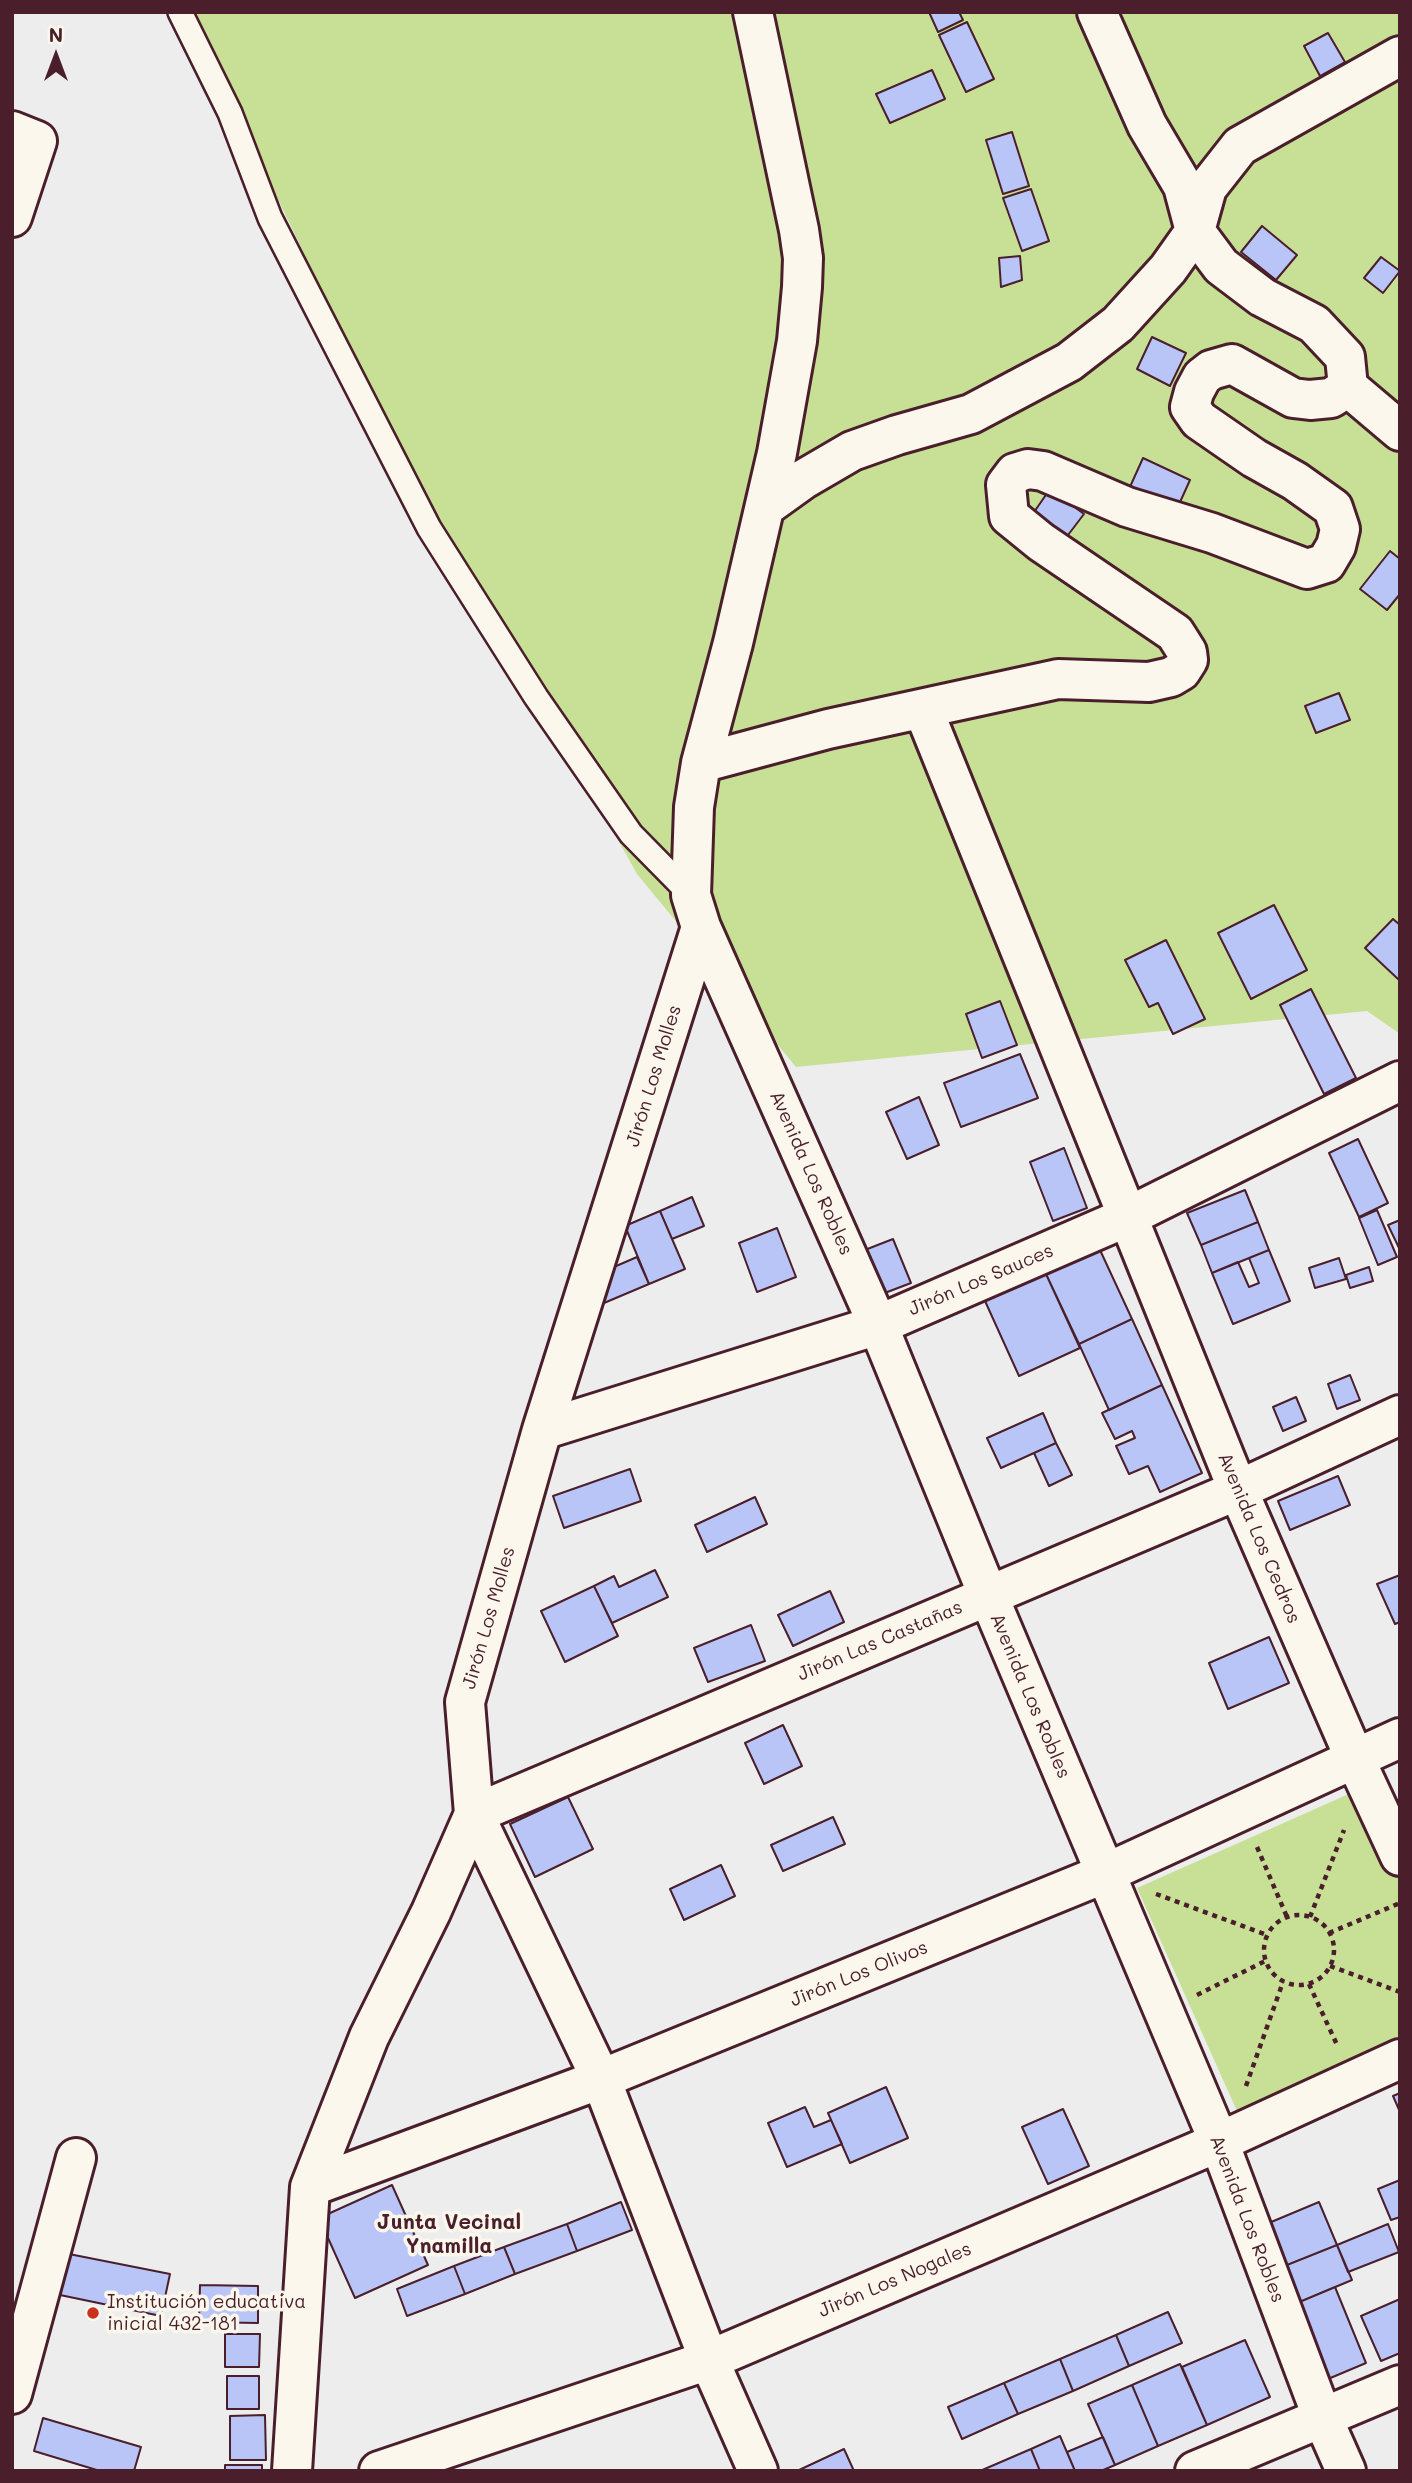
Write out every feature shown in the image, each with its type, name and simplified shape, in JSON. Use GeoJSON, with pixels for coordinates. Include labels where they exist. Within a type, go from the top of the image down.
{"type":"FeatureCollection","features":[{"type":"Feature","properties":{"kind":"street"},"geometry":{"type":"LineString","coordinates":[[696,911],[694,807],[701,763],[765,507],[797,341],[803,258],[793,199],[752,12]]}},
{"type":"Feature","properties":{"kind":"street"},"geometry":{"type":"LineString","coordinates":[[1097,12],[1147,125],[1183,186],[1195,231],[1221,266],[1262,296],[1314,324],[1330,339],[1345,356],[1348,387],[1400,431]]}},
{"type":"Feature","properties":{"kind":"street"},"geometry":{"type":"LineString","coordinates":[[765,507],[804,479],[852,451],[971,414],[1069,362],[1118,324],[1168,269],[1195,231],[1208,188],[1240,146],[1400,56]]}},
{"type":"Feature","properties":{"kind":"street"},"geometry":{"type":"LineString","coordinates":[[12,131],[37,141],[12,217]]}},
{"type":"Feature","properties":{"kind":"street"},"geometry":{"type":"LineString","coordinates":[[701,763],[828,729],[1058,679],[1149,682],[1171,677],[1181,671],[1188,660],[1187,652],[1175,632],[1041,542],[1009,516],[1006,485],[1015,473],[1028,469],[1043,471],[1127,507],[1212,533],[1307,569],[1326,563],[1336,546],[1340,529],[1333,508],[1199,420],[1190,407],[1202,377],[1211,370],[1232,364],[1293,398],[1331,398],[1348,387]]}},
{"type":"Feature","properties":{"kind":"street","name":"Avenida Los Cedros"},"geometry":{"type":"LineString","coordinates":[[923,709],[1238,1490],[1400,1856]]}},
{"type":"Feature","properties":{"kind":"street","name":"Avenida Los Robles"},"geometry":{"type":"LineString","coordinates":[[696,911],[878,1325],[988,1595],[1219,2142],[1322,2419],[1346,2471]]}},
{"type":"Feature","properties":{"kind":"street","name":"Jirón Los Molles"},"geometry":{"type":"LineString","coordinates":[[292,2471],[310,2188],[369,2037],[431,1912],[474,1814],[466,1702],[542,1430],[696,911]]}},
{"type":"Feature","properties":{"kind":"street","name":"Jirón Los Sauces"},"geometry":{"type":"LineString","coordinates":[[542,1430],[878,1325],[1127,1217],[1400,1081]]}},
{"type":"Feature","properties":{"kind":"street","name":"Jirón Las Castañas"},"geometry":{"type":"LineString","coordinates":[[474,1814],[1238,1490],[1400,1415]]}},
{"type":"Feature","properties":{"kind":"street","name":"Jirón Los Olivos"},"geometry":{"type":"LineString","coordinates":[[310,2188],[601,2079],[1106,1873],[1400,1738]]}},
{"type":"Feature","properties":{"kind":"street"},"geometry":{"type":"LineString","coordinates":[[474,1814],[601,2079],[709,2360],[758,2471]]}},
{"type":"Feature","properties":{"kind":"street","name":"Jirón Los Nogales"},"geometry":{"type":"LineString","coordinates":[[379,2471],[709,2360],[1219,2142],[1400,2059]]}},
{"type":"Feature","properties":{"kind":"street"},"geometry":{"type":"LineString","coordinates":[[12,2394],[75,2158]]}},
{"type":"Feature","properties":{"kind":"street"},"geometry":{"type":"LineString","coordinates":[[1195,2471],[1400,2385]]}},
{"type":"Feature","properties":{"kind":"lane"},"geometry":{"type":"LineString","coordinates":[[180,12],[230,113],[270,218],[429,528],[536,697],[631,834],[696,911]]}},
{"type":"Feature","properties":{"kind":"path"},"geometry":{"type":"LineString","coordinates":[[1310,1917],[1345,1827]]}},
{"type":"Feature","properties":{"kind":"path"},"geometry":{"type":"LineString","coordinates":[[1252,1837],[1287,1917]]}},
{"type":"Feature","properties":{"kind":"path"},"geometry":{"type":"LineString","coordinates":[[1150,1892],[1267,1935]]}},
{"type":"Feature","properties":{"kind":"path"},"geometry":{"type":"LineString","coordinates":[[1329,1933],[1400,1903]]}},
{"type":"Feature","properties":{"kind":"path"},"geometry":{"type":"LineString","coordinates":[[1287,1917],[1310,1917],[1324,1926],[1329,1933],[1333,1944],[1330,1966],[1309,1984],[1283,1982],[1272,1973],[1265,1961],[1263,1948],[1267,1935],[1275,1924],[1287,1917]]}},
{"type":"Feature","properties":{"kind":"path"},"geometry":{"type":"LineString","coordinates":[[1188,2000],[1265,1961]]}},
{"type":"Feature","properties":{"kind":"path"},"geometry":{"type":"LineString","coordinates":[[1330,1966],[1400,1992]]}},
{"type":"Feature","properties":{"kind":"path"},"geometry":{"type":"LineString","coordinates":[[1242,2098],[1283,1982]]}},
{"type":"Feature","properties":{"kind":"path"},"geometry":{"type":"LineString","coordinates":[[1309,1984],[1340,2052]]}},
{"type":"Feature","properties":{"kind":"green space"},"geometry":{"type":"Polygon","coordinates":[[[188,12],[1400,12],[1400,1034],[1367,1011],[796,1067],[637,874],[383,418],[188,12]]]}},
{"type":"Feature","properties":{"kind":"green space"},"geometry":{"type":"Polygon","coordinates":[[[1360,1789],[1400,1877],[1400,2039],[1237,2111],[1137,1888],[1360,1789]]]}},
{"type":"Feature","properties":{"kind":"building"},"geometry":{"type":"Polygon","coordinates":[[[929,12],[959,12],[963,20],[938,32],[929,12]]]}},
{"type":"Feature","properties":{"kind":"building"},"geometry":{"type":"Polygon","coordinates":[[[967,22],[994,79],[966,92],[939,35],[967,22]]]}},
{"type":"Feature","properties":{"kind":"building"},"geometry":{"type":"Polygon","coordinates":[[[1328,33],[1345,62],[1320,76],[1304,46],[1328,33]]]}},
{"type":"Feature","properties":{"kind":"building"},"geometry":{"type":"Polygon","coordinates":[[[932,70],[945,99],[890,123],[876,94],[932,70]]]}},
{"type":"Feature","properties":{"kind":"building"},"geometry":{"type":"Polygon","coordinates":[[[1012,132],[1029,186],[1003,194],[986,140],[1012,132]]]}},
{"type":"Feature","properties":{"kind":"building"},"geometry":{"type":"Polygon","coordinates":[[[1031,189],[1049,241],[1022,251],[1003,198],[1031,189]]]}},
{"type":"Feature","properties":{"kind":"building"},"geometry":{"type":"Polygon","coordinates":[[[1262,226],[1297,255],[1276,280],[1241,252],[1262,226]]]}},
{"type":"Feature","properties":{"kind":"building"},"geometry":{"type":"Polygon","coordinates":[[[1020,256],[1022,280],[1001,287],[999,258],[1020,256]]]}},
{"type":"Feature","properties":{"kind":"building"},"geometry":{"type":"Polygon","coordinates":[[[1381,257],[1400,271],[1383,293],[1364,278],[1381,257]]]}},
{"type":"Feature","properties":{"kind":"building"},"geometry":{"type":"Polygon","coordinates":[[[1152,337],[1186,353],[1170,386],[1137,369],[1152,337]]]}},
{"type":"Feature","properties":{"kind":"building"},"geometry":{"type":"Polygon","coordinates":[[[1143,458],[1190,480],[1176,511],[1129,489],[1143,458]]]}},
{"type":"Feature","properties":{"kind":"building"},"geometry":{"type":"Polygon","coordinates":[[[1050,489],[1084,514],[1065,539],[1032,515],[1050,489]]]}},
{"type":"Feature","properties":{"kind":"building"},"geometry":{"type":"Polygon","coordinates":[[[1390,551],[1400,559],[1400,594],[1387,610],[1360,589],[1390,551]]]}},
{"type":"Feature","properties":{"kind":"building"},"geometry":{"type":"Polygon","coordinates":[[[1339,693],[1350,720],[1316,733],[1305,706],[1339,693]]]}},
{"type":"Feature","properties":{"kind":"building"},"geometry":{"type":"Polygon","coordinates":[[[1274,905],[1307,970],[1251,999],[1218,933],[1274,905]]]}},
{"type":"Feature","properties":{"kind":"building"},"geometry":{"type":"Polygon","coordinates":[[[1393,919],[1400,925],[1398,979],[1365,948],[1393,919]]]}},
{"type":"Feature","properties":{"kind":"building"},"geometry":{"type":"Polygon","coordinates":[[[1166,940],[1205,1019],[1173,1034],[1158,1003],[1149,1007],[1125,960],[1166,940]]]}},
{"type":"Feature","properties":{"kind":"building"},"geometry":{"type":"Polygon","coordinates":[[[1311,989],[1356,1078],[1324,1094],[1280,1005],[1311,989]]]}},
{"type":"Feature","properties":{"kind":"building"},"geometry":{"type":"Polygon","coordinates":[[[1000,1001],[1017,1045],[982,1058],[966,1014],[1000,1001]]]}},
{"type":"Feature","properties":{"kind":"building"},"geometry":{"type":"Polygon","coordinates":[[[1020,1054],[1038,1098],[961,1127],[944,1083],[1020,1054]]]}},
{"type":"Feature","properties":{"kind":"building"},"geometry":{"type":"Polygon","coordinates":[[[919,1097],[939,1145],[907,1159],[886,1112],[919,1097]]]}},
{"type":"Feature","properties":{"kind":"building"},"geometry":{"type":"Polygon","coordinates":[[[1358,1139],[1388,1203],[1359,1217],[1329,1153],[1358,1139]]]}},
{"type":"Feature","properties":{"kind":"building"},"geometry":{"type":"Polygon","coordinates":[[[1064,1148],[1087,1208],[1053,1221],[1030,1162],[1064,1148]]]}},
{"type":"Feature","properties":{"kind":"building"},"geometry":{"type":"Polygon","coordinates":[[[1245,1190],[1258,1222],[1201,1245],[1187,1213],[1245,1190]]]}},
{"type":"Feature","properties":{"kind":"building"},"geometry":{"type":"Polygon","coordinates":[[[692,1197],[704,1226],[672,1239],[660,1211],[692,1197]]]}},
{"type":"Feature","properties":{"kind":"building"},"geometry":{"type":"Polygon","coordinates":[[[1377,1210],[1397,1257],[1378,1265],[1359,1218],[1377,1210]]]}},
{"type":"Feature","properties":{"kind":"building"},"geometry":{"type":"Polygon","coordinates":[[[660,1211],[685,1269],[649,1284],[625,1226],[660,1211]]]}},
{"type":"Feature","properties":{"kind":"building"},"geometry":{"type":"Polygon","coordinates":[[[1400,1220],[1400,1250],[1388,1225],[1400,1220]]]}},
{"type":"Feature","properties":{"kind":"building"},"geometry":{"type":"Polygon","coordinates":[[[1258,1222],[1269,1250],[1212,1273],[1201,1245],[1258,1222]]]}},
{"type":"Feature","properties":{"kind":"building"},"geometry":{"type":"Polygon","coordinates":[[[777,1228],[796,1277],[757,1292],[739,1243],[777,1228]]]}},
{"type":"Feature","properties":{"kind":"building"},"geometry":{"type":"Polygon","coordinates":[[[893,1239],[911,1283],[869,1299],[852,1255],[893,1239]]]}},
{"type":"Feature","properties":{"kind":"building"},"geometry":{"type":"Polygon","coordinates":[[[1100,1250],[1132,1319],[1079,1344],[1046,1274],[1100,1250]]]}},
{"type":"Feature","properties":{"kind":"building"},"geometry":{"type":"Polygon","coordinates":[[[1269,1250],[1290,1301],[1233,1324],[1212,1273],[1238,1262],[1249,1287],[1259,1283],[1249,1258],[1269,1250]]]}},
{"type":"Feature","properties":{"kind":"building"},"geometry":{"type":"Polygon","coordinates":[[[637,1257],[649,1284],[604,1303],[593,1276],[637,1257]]]}},
{"type":"Feature","properties":{"kind":"building"},"geometry":{"type":"Polygon","coordinates":[[[1339,1258],[1346,1279],[1315,1288],[1309,1268],[1339,1258]]]}},
{"type":"Feature","properties":{"kind":"building"},"geometry":{"type":"Polygon","coordinates":[[[1369,1267],[1373,1281],[1350,1288],[1346,1275],[1369,1267]]]}},
{"type":"Feature","properties":{"kind":"building"},"geometry":{"type":"Polygon","coordinates":[[[1046,1274],[1080,1348],[1019,1376],[985,1301],[1046,1274]]]}},
{"type":"Feature","properties":{"kind":"building"},"geometry":{"type":"Polygon","coordinates":[[[1132,1319],[1162,1385],[1109,1410],[1079,1344],[1132,1319]]]}},
{"type":"Feature","properties":{"kind":"building"},"geometry":{"type":"Polygon","coordinates":[[[1350,1375],[1360,1400],[1337,1409],[1328,1384],[1350,1375]]]}},
{"type":"Feature","properties":{"kind":"building"},"geometry":{"type":"Polygon","coordinates":[[[1162,1385],[1202,1473],[1160,1492],[1148,1466],[1129,1474],[1116,1446],[1135,1438],[1132,1431],[1115,1439],[1102,1413],[1162,1385]]]}},
{"type":"Feature","properties":{"kind":"building"},"geometry":{"type":"Polygon","coordinates":[[[1296,1397],[1306,1421],[1283,1431],[1273,1407],[1296,1397]]]}},
{"type":"Feature","properties":{"kind":"building"},"geometry":{"type":"Polygon","coordinates":[[[1043,1413],[1056,1443],[1001,1468],[987,1438],[1043,1413]]]}},
{"type":"Feature","properties":{"kind":"building"},"geometry":{"type":"Polygon","coordinates":[[[1056,1443],[1072,1475],[1049,1486],[1034,1453],[1056,1443]]]}},
{"type":"Feature","properties":{"kind":"building"},"geometry":{"type":"Polygon","coordinates":[[[630,1469],[641,1501],[564,1528],[553,1496],[630,1469]]]}},
{"type":"Feature","properties":{"kind":"building"},"geometry":{"type":"Polygon","coordinates":[[[1338,1476],[1350,1505],[1290,1530],[1278,1501],[1338,1476]]]}},
{"type":"Feature","properties":{"kind":"building"},"geometry":{"type":"Polygon","coordinates":[[[755,1497],[767,1524],[707,1552],[695,1525],[755,1497]]]}},
{"type":"Feature","properties":{"kind":"building"},"geometry":{"type":"Polygon","coordinates":[[[655,1570],[668,1597],[612,1623],[594,1586],[614,1576],[619,1587],[655,1570]]]}},
{"type":"Feature","properties":{"kind":"building"},"geometry":{"type":"Polygon","coordinates":[[[1400,1575],[1400,1622],[1395,1624],[1377,1584],[1400,1575]]]}},
{"type":"Feature","properties":{"kind":"building"},"geometry":{"type":"Polygon","coordinates":[[[594,1586],[618,1636],[565,1662],[541,1611],[594,1586]]]}},
{"type":"Feature","properties":{"kind":"building"},"geometry":{"type":"Polygon","coordinates":[[[830,1591],[844,1622],[793,1646],[778,1615],[830,1591]]]}},
{"type":"Feature","properties":{"kind":"building"},"geometry":{"type":"Polygon","coordinates":[[[751,1625],[765,1661],[708,1682],[694,1648],[751,1625]]]}},
{"type":"Feature","properties":{"kind":"building"},"geometry":{"type":"Polygon","coordinates":[[[1269,1637],[1289,1683],[1228,1709],[1209,1663],[1269,1637]]]}},
{"type":"Feature","properties":{"kind":"building"},"geometry":{"type":"Polygon","coordinates":[[[783,1725],[802,1766],[764,1784],[745,1743],[783,1725]]]}},
{"type":"Feature","properties":{"kind":"building"},"geometry":{"type":"Polygon","coordinates":[[[568,1797],[593,1849],[535,1877],[510,1824],[568,1797]]]}},
{"type":"Feature","properties":{"kind":"building"},"geometry":{"type":"Polygon","coordinates":[[[833,1817],[845,1844],[783,1871],[771,1845],[833,1817]]]}},
{"type":"Feature","properties":{"kind":"building"},"geometry":{"type":"Polygon","coordinates":[[[721,1865],[735,1896],[684,1920],[670,1889],[721,1865]]]}},
{"type":"Feature","properties":{"kind":"building"},"geometry":{"type":"Polygon","coordinates":[[[886,2087],[908,2138],[850,2163],[828,2113],[886,2087]]]}},
{"type":"Feature","properties":{"kind":"building"},"geometry":{"type":"Polygon","coordinates":[[[1400,2093],[1400,2112],[1393,2096],[1400,2093]]]}},
{"type":"Feature","properties":{"kind":"building"},"geometry":{"type":"Polygon","coordinates":[[[805,2107],[814,2127],[831,2120],[842,2144],[787,2167],[768,2123],[805,2107]]]}},
{"type":"Feature","properties":{"kind":"building"},"geometry":{"type":"Polygon","coordinates":[[[1063,2109],[1089,2166],[1048,2184],[1022,2127],[1063,2109]]]}},
{"type":"Feature","properties":{"kind":"building"},"geometry":{"type":"Polygon","coordinates":[[[1400,2180],[1400,2217],[1391,2220],[1378,2189],[1400,2180]]]}},
{"type":"Feature","properties":{"kind":"building"},"geometry":{"type":"Polygon","coordinates":[[[392,2185],[428,2265],[355,2298],[319,2218],[392,2185]]]}},
{"type":"Feature","properties":{"kind":"building"},"geometry":{"type":"Polygon","coordinates":[[[621,2202],[632,2230],[577,2251],[567,2224],[621,2202]]]}},
{"type":"Feature","properties":{"kind":"building"},"geometry":{"type":"Polygon","coordinates":[[[1319,2202],[1337,2245],[1282,2267],[1264,2225],[1319,2202]]]}},
{"type":"Feature","properties":{"kind":"building"},"geometry":{"type":"Polygon","coordinates":[[[567,2224],[577,2251],[515,2274],[504,2247],[567,2224]]]}},
{"type":"Feature","properties":{"kind":"building"},"geometry":{"type":"Polygon","coordinates":[[[1388,2224],[1399,2252],[1348,2272],[1337,2245],[1388,2224]]]}},
{"type":"Feature","properties":{"kind":"building"},"geometry":{"type":"Polygon","coordinates":[[[1337,2245],[1352,2280],[1297,2303],[1282,2267],[1337,2245]]]}},
{"type":"Feature","properties":{"kind":"building"},"geometry":{"type":"Polygon","coordinates":[[[504,2247],[515,2274],[465,2294],[454,2266],[504,2247]]]}},
{"type":"Feature","properties":{"kind":"building"},"geometry":{"type":"Polygon","coordinates":[[[69,2254],[170,2274],[161,2316],[60,2295],[69,2254]]]}},
{"type":"Feature","properties":{"kind":"building"},"geometry":{"type":"Polygon","coordinates":[[[454,2266],[465,2294],[407,2316],[397,2289],[454,2266]]]}},
{"type":"Feature","properties":{"kind":"building"},"geometry":{"type":"Polygon","coordinates":[[[200,2285],[258,2286],[258,2323],[199,2322],[200,2285]]]}},
{"type":"Feature","properties":{"kind":"building"},"geometry":{"type":"Polygon","coordinates":[[[1335,2287],[1366,2363],[1328,2379],[1297,2303],[1335,2287]]]}},
{"type":"Feature","properties":{"kind":"building"},"geometry":{"type":"Polygon","coordinates":[[[1400,2299],[1400,2353],[1381,2361],[1361,2316],[1400,2299]]]}},
{"type":"Feature","properties":{"kind":"building"},"geometry":{"type":"Polygon","coordinates":[[[1168,2312],[1182,2343],[1129,2366],[1116,2335],[1168,2312]]]}},
{"type":"Feature","properties":{"kind":"building"},"geometry":{"type":"Polygon","coordinates":[[[225,2334],[260,2334],[259,2367],[225,2367],[225,2334]]]}},
{"type":"Feature","properties":{"kind":"building"},"geometry":{"type":"Polygon","coordinates":[[[1116,2335],[1129,2366],[1073,2391],[1060,2359],[1116,2335]]]}},
{"type":"Feature","properties":{"kind":"building"},"geometry":{"type":"Polygon","coordinates":[[[1245,2340],[1270,2397],[1207,2425],[1182,2367],[1245,2340]]]}},
{"type":"Feature","properties":{"kind":"building"},"geometry":{"type":"Polygon","coordinates":[[[1060,2359],[1073,2391],[1018,2414],[1004,2383],[1060,2359]]]}},
{"type":"Feature","properties":{"kind":"building"},"geometry":{"type":"Polygon","coordinates":[[[1180,2364],[1207,2425],[1158,2446],[1132,2385],[1180,2364]]]}},
{"type":"Feature","properties":{"kind":"building"},"geometry":{"type":"Polygon","coordinates":[[[227,2376],[259,2376],[259,2409],[227,2409],[227,2376]]]}},
{"type":"Feature","properties":{"kind":"building"},"geometry":{"type":"Polygon","coordinates":[[[1004,2383],[1018,2414],[962,2439],[948,2407],[1004,2383]]]}},
{"type":"Feature","properties":{"kind":"building"},"geometry":{"type":"Polygon","coordinates":[[[1132,2385],[1158,2446],[1115,2465],[1088,2404],[1132,2385]]]}},
{"type":"Feature","properties":{"kind":"building"},"geometry":{"type":"Polygon","coordinates":[[[265,2415],[266,2460],[230,2460],[230,2416],[265,2415]]]}},
{"type":"Feature","properties":{"kind":"building"},"geometry":{"type":"Polygon","coordinates":[[[43,2418],[141,2447],[134,2471],[100,2471],[34,2451],[43,2418]]]}},
{"type":"Feature","properties":{"kind":"building"},"geometry":{"type":"Polygon","coordinates":[[[1060,2436],[1075,2471],[1040,2471],[1031,2449],[1060,2436]]]}},
{"type":"Feature","properties":{"kind":"building"},"geometry":{"type":"Polygon","coordinates":[[[1103,2437],[1115,2465],[1101,2471],[1075,2471],[1067,2452],[1103,2437]]]}},
{"type":"Feature","properties":{"kind":"building"},"geometry":{"type":"Polygon","coordinates":[[[844,2449],[854,2471],[797,2471],[844,2449]]]}},
{"type":"Feature","properties":{"kind":"building"},"geometry":{"type":"Polygon","coordinates":[[[1031,2449],[1040,2471],[980,2471],[1031,2449]]]}},
{"type":"Feature","properties":{"kind":"building"},"geometry":{"type":"Polygon","coordinates":[[[225,2465],[262,2465],[262,2471],[225,2471],[225,2465]]]}},
{"type":"Feature","properties":{"kind":"place","name":"Institución educativa inicial 432-181"},"geometry":{"type":"Point","coordinates":[93,2313]}},
{"type":"Feature","properties":{"kind":"district","name":"Junta Vecinal Ynamilla"},"geometry":{"type":"Point","coordinates":[449,2235]}}]}
